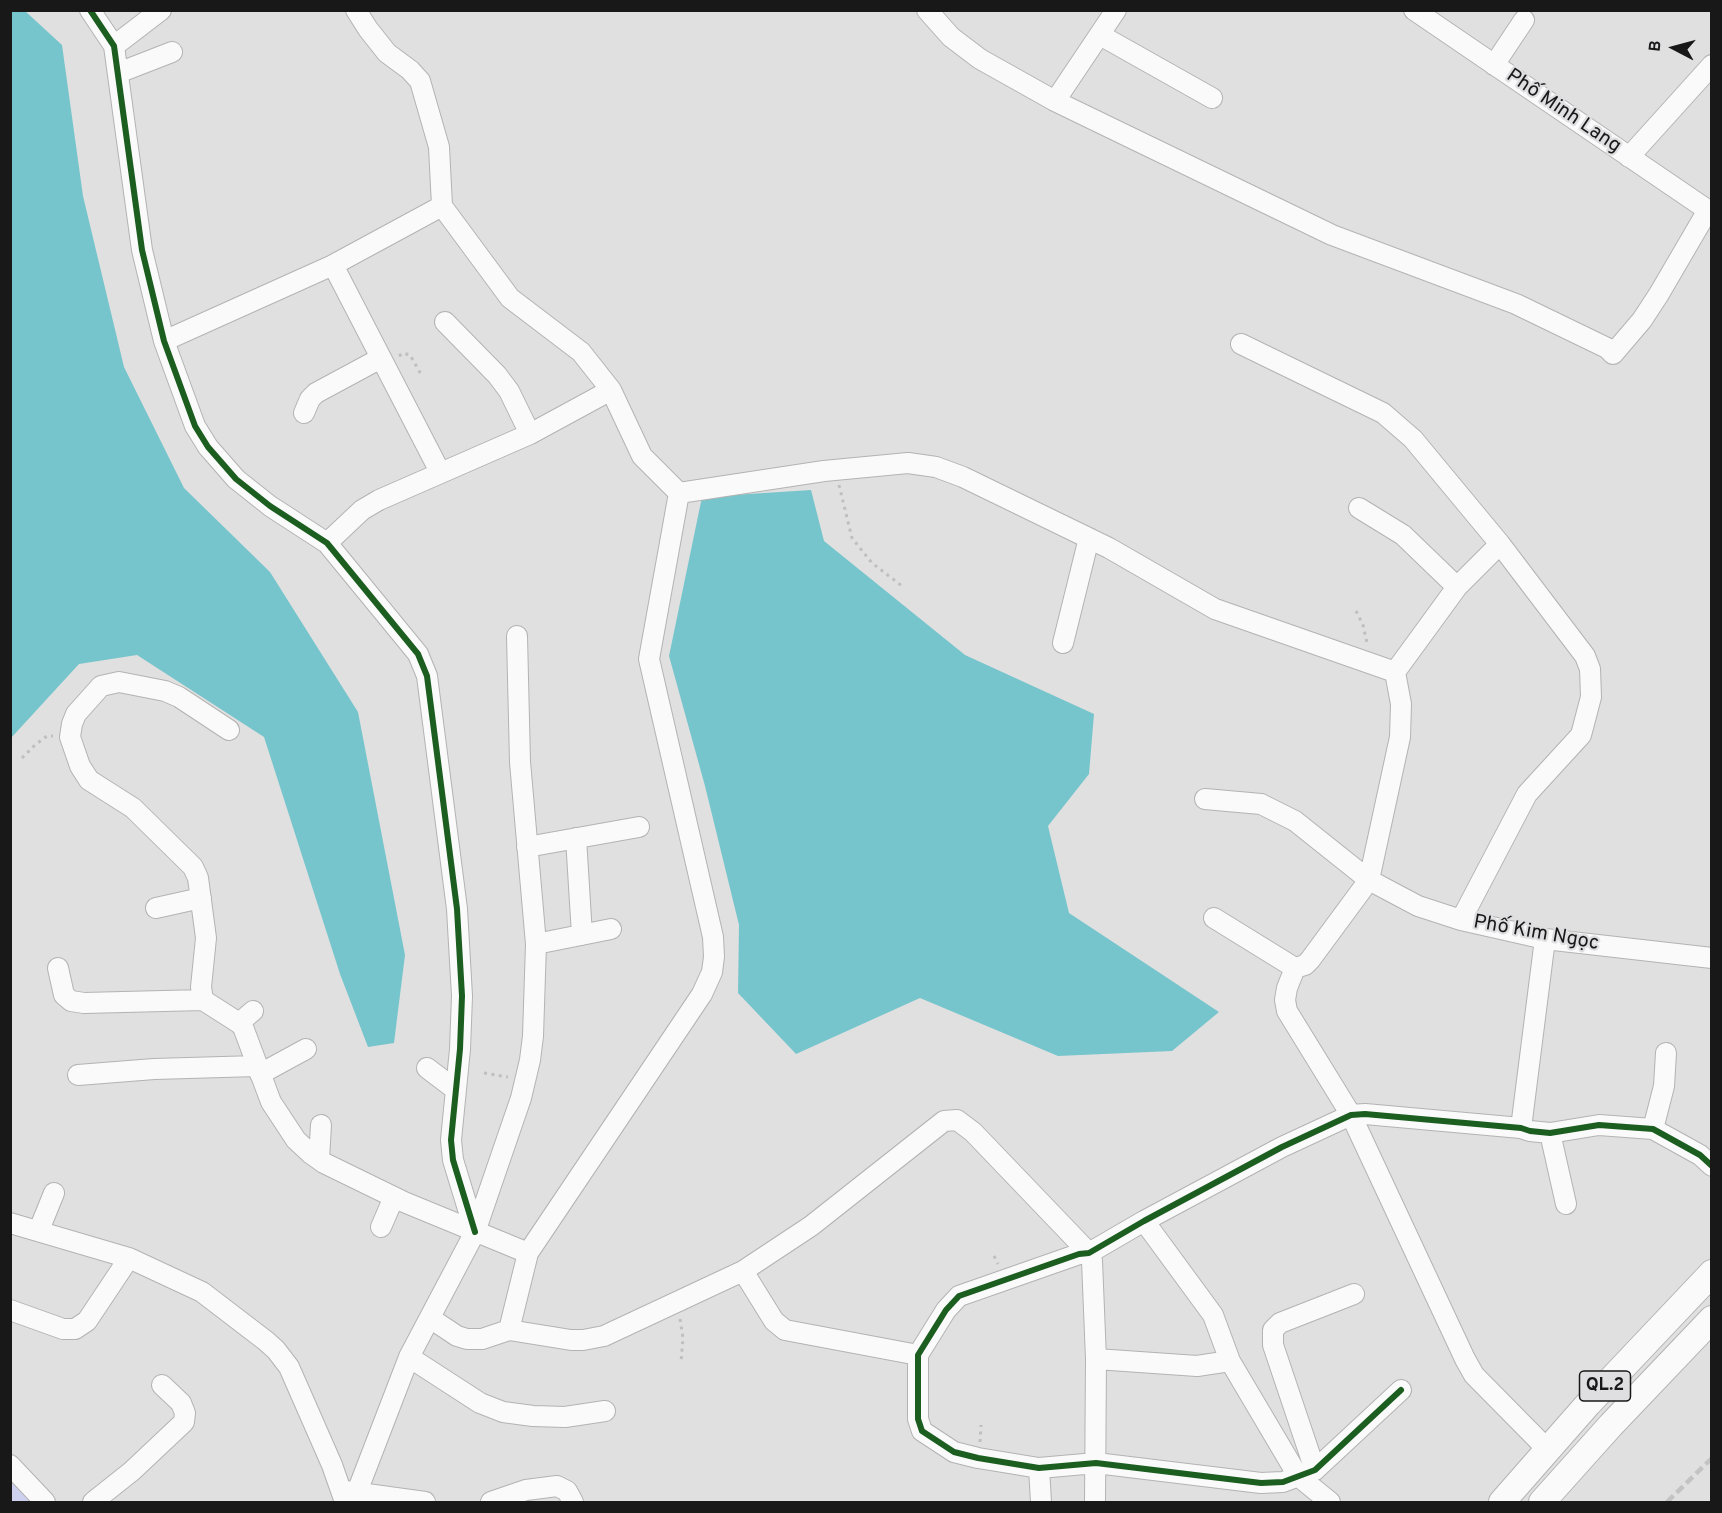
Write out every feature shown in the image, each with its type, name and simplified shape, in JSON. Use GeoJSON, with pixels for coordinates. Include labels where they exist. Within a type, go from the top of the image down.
{"type":"FeatureCollection","features":[{"type":"Feature","properties":{"kind":"main road","name":"QL.2"},"geometry":{"type":"LineString","coordinates":[[1513,1499],[1548,1450],[1712,1273]]}},
{"type":"Feature","properties":{"kind":"main road","name":"QL.2"},"geometry":{"type":"LineString","coordinates":[[1542,1503],[1611,1425],[1712,1319]]}},
{"type":"Feature","properties":{"kind":"street"},"geometry":{"type":"LineString","coordinates":[[90,10],[114,46],[136,218],[164,341],[195,426],[208,447],[236,479],[261,499],[327,543],[418,654],[428,676],[457,909],[462,996],[451,1140],[453,1160],[475,1232]]}},
{"type":"Feature","properties":{"kind":"street"},"geometry":{"type":"LineString","coordinates":[[114,46],[161,10]]}},
{"type":"Feature","properties":{"kind":"street"},"geometry":{"type":"LineString","coordinates":[[356,10],[387,53],[410,70],[420,81],[439,147],[442,206],[510,298],[581,352],[611,390],[642,456],[679,493]]}},
{"type":"Feature","properties":{"kind":"street"},"geometry":{"type":"LineString","coordinates":[[927,10],[951,37],[980,59],[1056,101],[1332,235],[1516,304],[1607,348],[1613,354],[1642,320],[1710,212]]}},
{"type":"Feature","properties":{"kind":"street"},"geometry":{"type":"LineString","coordinates":[[1056,101],[1116,10]]}},
{"type":"Feature","properties":{"kind":"street","name":"Phố Minh Lang"},"geometry":{"type":"LineString","coordinates":[[1414,10],[1710,212]]}},
{"type":"Feature","properties":{"kind":"street"},"geometry":{"type":"LineString","coordinates":[[1494,65],[1524,20]]}},
{"type":"Feature","properties":{"kind":"street"},"geometry":{"type":"LineString","coordinates":[[1100,35],[1212,99]]}},
{"type":"Feature","properties":{"kind":"street"},"geometry":{"type":"LineString","coordinates":[[118,73],[172,52]]}},
{"type":"Feature","properties":{"kind":"street"},"geometry":{"type":"LineString","coordinates":[[1629,157],[1712,66]]}},
{"type":"Feature","properties":{"kind":"street"},"geometry":{"type":"LineString","coordinates":[[164,341],[333,265],[442,206]]}},
{"type":"Feature","properties":{"kind":"street"},"geometry":{"type":"LineString","coordinates":[[333,265],[441,472]]}},
{"type":"Feature","properties":{"kind":"street"},"geometry":{"type":"LineString","coordinates":[[445,322],[497,375],[509,391],[530,434]]}},
{"type":"Feature","properties":{"kind":"street"},"geometry":{"type":"LineString","coordinates":[[1241,344],[1383,413],[1413,439],[1500,544],[1585,656],[1590,669],[1591,697],[1581,735],[1527,794],[1461,920]]}},
{"type":"Feature","properties":{"kind":"street"},"geometry":{"type":"LineString","coordinates":[[304,413],[310,399],[316,393],[383,361]]}},
{"type":"Feature","properties":{"kind":"street"},"geometry":{"type":"LineString","coordinates":[[327,543],[362,510],[379,500],[530,434],[611,390]]}},
{"type":"Feature","properties":{"kind":"street"},"geometry":{"type":"LineString","coordinates":[[679,493],[837,470],[908,463],[936,467],[963,477],[1089,538],[1215,609],[1395,672]]}},
{"type":"Feature","properties":{"kind":"street"},"geometry":{"type":"LineString","coordinates":[[509,1330],[528,1253],[702,994],[712,972],[714,957],[712,937],[649,659],[679,493]]}},
{"type":"Feature","properties":{"kind":"street"},"geometry":{"type":"LineString","coordinates":[[1359,508],[1403,535],[1457,587]]}},
{"type":"Feature","properties":{"kind":"street"},"geometry":{"type":"LineString","coordinates":[[1063,643],[1089,538]]}},
{"type":"Feature","properties":{"kind":"street"},"geometry":{"type":"LineString","coordinates":[[1214,918],[1295,968],[1305,965],[1310,960],[1370,880],[1400,737],[1401,704],[1395,672],[1457,587],[1500,544]]}},
{"type":"Feature","properties":{"kind":"street"},"geometry":{"type":"LineString","coordinates":[[348,1495],[409,1357],[475,1232],[522,1098],[533,1036],[536,944],[520,762],[516,636]]}},
{"type":"Feature","properties":{"kind":"street"},"geometry":{"type":"LineString","coordinates":[[203,1000],[201,987],[206,938],[198,878],[193,867],[133,808],[88,780],[80,766],[70,737],[76,714],[101,686],[118,682],[165,691],[179,697],[229,730]]}},
{"type":"Feature","properties":{"kind":"street","name":"Phố Kim Ngọc"},"geometry":{"type":"LineString","coordinates":[[1205,799],[1261,804],[1295,821],[1370,880],[1418,906],[1461,920],[1545,939],[1712,958]]}},
{"type":"Feature","properties":{"kind":"street"},"geometry":{"type":"LineString","coordinates":[[527,846],[639,827]]}},
{"type":"Feature","properties":{"kind":"street"},"geometry":{"type":"LineString","coordinates":[[576,838],[582,935]]}},
{"type":"Feature","properties":{"kind":"street"},"geometry":{"type":"LineString","coordinates":[[156,908],[201,898]]}},
{"type":"Feature","properties":{"kind":"street"},"geometry":{"type":"LineString","coordinates":[[536,944],[611,929]]}},
{"type":"Feature","properties":{"kind":"street"},"geometry":{"type":"LineString","coordinates":[[1521,1128],[1545,939]]}},
{"type":"Feature","properties":{"kind":"street"},"geometry":{"type":"LineString","coordinates":[[58,968],[64,995],[70,1001],[84,1003],[203,1000],[246,1017],[259,1070],[271,1102],[296,1140],[319,1159],[393,1197],[528,1253]]}},
{"type":"Feature","properties":{"kind":"street"},"geometry":{"type":"LineString","coordinates":[[1295,968],[1287,988],[1285,1000],[1287,1011],[1351,1114],[1473,1375],[1548,1450]]}},
{"type":"Feature","properties":{"kind":"street"},"geometry":{"type":"LineString","coordinates":[[78,1075],[154,1069],[259,1070],[306,1049]]}},
{"type":"Feature","properties":{"kind":"street"},"geometry":{"type":"LineString","coordinates":[[1653,1129],[1663,1095],[1666,1053]]}},
{"type":"Feature","properties":{"kind":"street"},"geometry":{"type":"LineString","coordinates":[[427,1068],[456,1090]]}},
{"type":"Feature","properties":{"kind":"street"},"geometry":{"type":"LineString","coordinates":[[1401,1390],[1306,1473],[1283,1482],[1261,1483],[1096,1463],[1039,1468],[954,1452],[922,1431],[918,1419],[918,1355],[946,1310],[959,1296],[1079,1254],[1089,1253],[1282,1147],[1351,1114],[1521,1128],[1550,1133],[1599,1125],[1653,1129],[1700,1155],[1712,1166]]}},
{"type":"Feature","properties":{"kind":"street"},"geometry":{"type":"LineString","coordinates":[[430,1318],[467,1340],[482,1339],[509,1330],[583,1340],[604,1336],[743,1271],[811,1226],[944,1121],[957,1120],[973,1132],[1089,1253],[1092,1261],[1096,1359],[1095,1503]]}},
{"type":"Feature","properties":{"kind":"street"},"geometry":{"type":"LineString","coordinates":[[319,1159],[321,1125]]}},
{"type":"Feature","properties":{"kind":"street"},"geometry":{"type":"LineString","coordinates":[[1550,1133],[1566,1204]]}},
{"type":"Feature","properties":{"kind":"street"},"geometry":{"type":"LineString","coordinates":[[39,1230],[54,1192]]}},
{"type":"Feature","properties":{"kind":"street"},"geometry":{"type":"LineString","coordinates":[[381,1227],[393,1197]]}},
{"type":"Feature","properties":{"kind":"street"},"geometry":{"type":"LineString","coordinates":[[1144,1221],[1213,1315],[1230,1361],[1306,1473],[1330,1503]]}},
{"type":"Feature","properties":{"kind":"street"},"geometry":{"type":"LineString","coordinates":[[10,1223],[129,1258],[202,1292],[276,1350],[289,1367],[348,1495]]}},
{"type":"Feature","properties":{"kind":"street"},"geometry":{"type":"LineString","coordinates":[[10,1310],[63,1329],[75,1329],[87,1321],[129,1258]]}},
{"type":"Feature","properties":{"kind":"street"},"geometry":{"type":"LineString","coordinates":[[743,1271],[774,1321],[785,1330],[918,1355]]}},
{"type":"Feature","properties":{"kind":"street"},"geometry":{"type":"LineString","coordinates":[[1306,1473],[1273,1344],[1273,1330],[1280,1323],[1353,1294]]}},
{"type":"Feature","properties":{"kind":"street"},"geometry":{"type":"LineString","coordinates":[[409,1357],[480,1402],[503,1412],[565,1417],[605,1411]]}},
{"type":"Feature","properties":{"kind":"street"},"geometry":{"type":"LineString","coordinates":[[1096,1359],[1197,1366],[1230,1361]]}},
{"type":"Feature","properties":{"kind":"street"},"geometry":{"type":"LineString","coordinates":[[93,1503],[132,1471],[184,1422],[185,1413],[181,1403],[162,1385]]}},
{"type":"Feature","properties":{"kind":"street"},"geometry":{"type":"LineString","coordinates":[[10,1465],[45,1503]]}},
{"type":"Feature","properties":{"kind":"street"},"geometry":{"type":"LineString","coordinates":[[1039,1468],[1041,1503]]}},
{"type":"Feature","properties":{"kind":"street"},"geometry":{"type":"LineString","coordinates":[[491,1503],[526,1490],[557,1486],[567,1491],[573,1503]]}},
{"type":"Feature","properties":{"kind":"street"},"geometry":{"type":"LineString","coordinates":[[348,1495],[426,1503]]}},
{"type":"Feature","properties":{"kind":"path"},"geometry":{"type":"LineString","coordinates":[[383,361],[404,354],[410,355],[422,376]]}},
{"type":"Feature","properties":{"kind":"path"},"geometry":{"type":"LineString","coordinates":[[837,470],[842,502],[852,538],[872,563],[902,586]]}},
{"type":"Feature","properties":{"kind":"path"},"geometry":{"type":"LineString","coordinates":[[1356,611],[1363,626],[1369,662]]}},
{"type":"Feature","properties":{"kind":"path"},"geometry":{"type":"LineString","coordinates":[[22,758],[47,736],[70,737]]}},
{"type":"Feature","properties":{"kind":"path"},"geometry":{"type":"LineString","coordinates":[[484,1073],[525,1079]]}},
{"type":"Feature","properties":{"kind":"path"},"geometry":{"type":"LineString","coordinates":[[672,1305],[680,1319],[684,1338],[681,1362]]}},
{"type":"Feature","properties":{"kind":"shaded area"},"geometry":{"type":"Polygon","coordinates":[[[24,10],[62,45],[83,196],[124,367],[184,488],[270,572],[358,712],[405,955],[394,1043],[368,1047],[340,974],[264,737],[137,655],[79,664],[11,738],[10,11],[24,10]]]}},
{"type":"Feature","properties":{"kind":"shaded area"},"geometry":{"type":"Polygon","coordinates":[[[811,490],[824,541],[965,655],[1094,714],[1089,774],[1048,826],[1069,913],[1219,1012],[1172,1051],[1058,1056],[920,998],[796,1054],[738,993],[739,925],[705,786],[669,656],[702,497],[811,490]]]}},
{"type":"Feature","properties":{"kind":"shaded area"},"geometry":{"type":"Polygon","coordinates":[[[10,1475],[37,1502],[11,1502],[10,1475]]]}},
{"type":"Feature","properties":{"kind":"railway"},"geometry":{"type":"LineString","coordinates":[[1667,1502],[1712,1458]]}},
{"type":"Feature","properties":{"kind":"cycle path"},"geometry":{"type":"LineString","coordinates":[[90,10],[114,46],[142,250],[164,341],[195,426],[208,447],[236,479],[270,506],[327,543],[418,654],[427,676],[457,909],[462,996],[460,1049],[451,1140],[453,1160],[475,1232]]}},
{"type":"Feature","properties":{"kind":"cycle path"},"geometry":{"type":"LineString","coordinates":[[1401,1390],[1315,1470],[1283,1482],[1261,1483],[1096,1463],[1039,1468],[954,1452],[922,1431],[918,1419],[918,1355],[946,1310],[959,1296],[1079,1254],[1089,1253],[1282,1147],[1351,1115],[1365,1114],[1521,1128],[1550,1133],[1599,1125],[1653,1129],[1700,1155],[1712,1166]]}}]}
